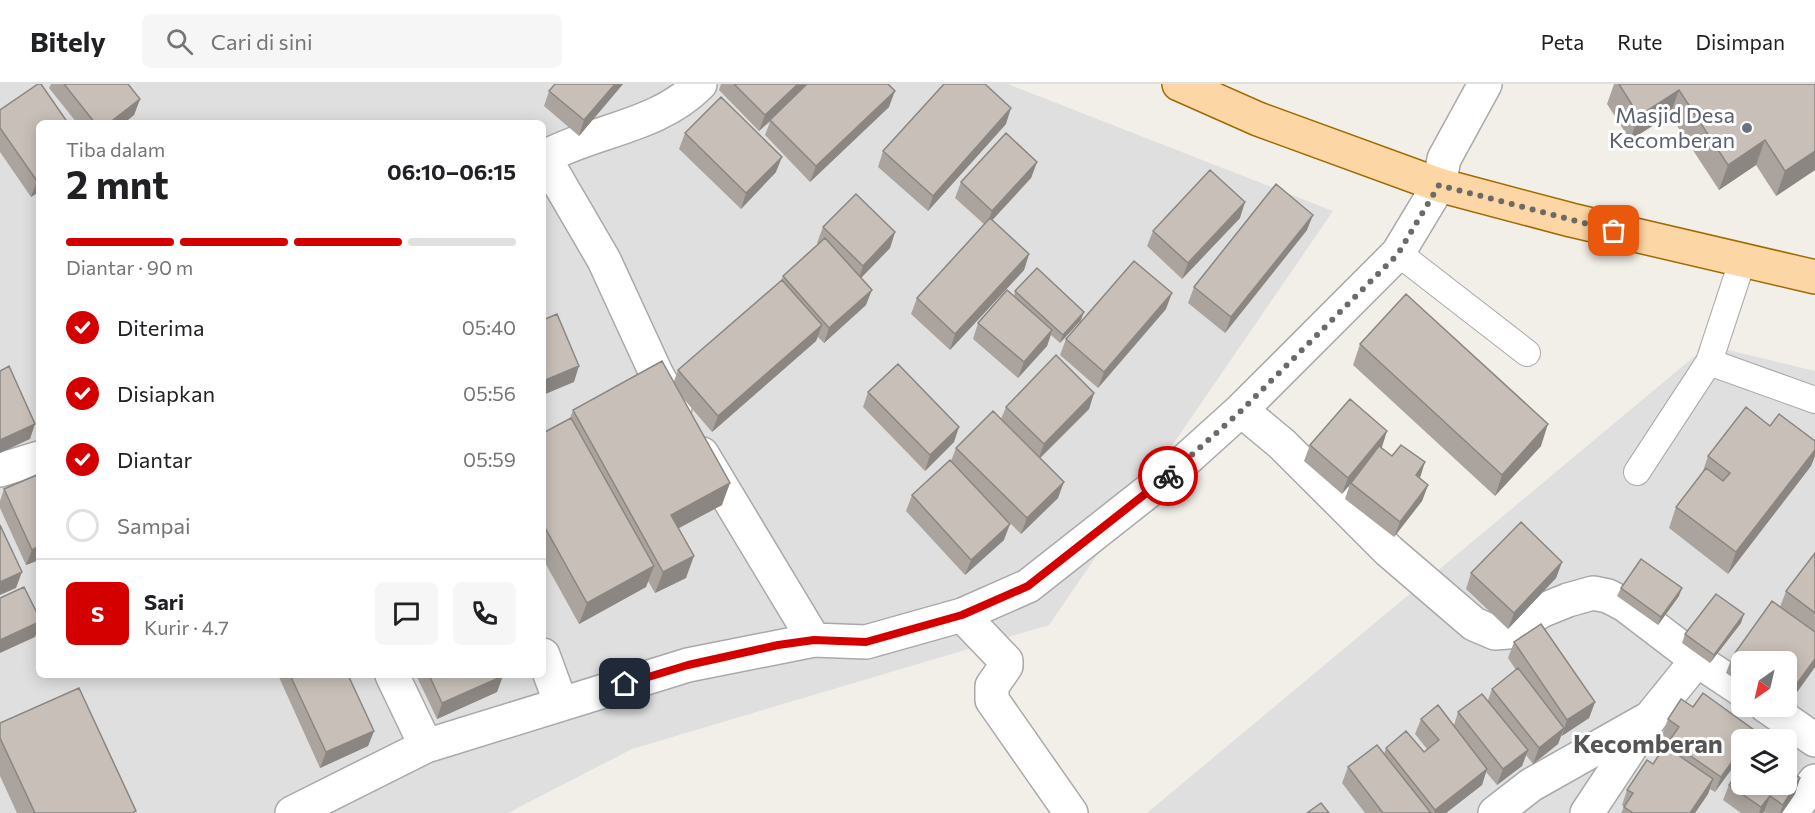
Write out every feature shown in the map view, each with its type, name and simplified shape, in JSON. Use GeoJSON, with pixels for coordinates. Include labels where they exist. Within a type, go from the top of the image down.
{"type":"FeatureCollection","features":[{"type":"Feature","properties":{"kind":"main road"},"geometry":{"type":"LineString","coordinates":[[1179,84],[1258,119],[1742,262],[1815,277]]}},
{"type":"Feature","properties":{"kind":"street"},"geometry":{"type":"LineString","coordinates":[[546,156],[578,142],[635,125],[692,92],[700,84]]}},
{"type":"Feature","properties":{"kind":"street"},"geometry":{"type":"LineString","coordinates":[[292,813],[426,746],[561,704],[688,665],[814,640],[866,642],[962,615],[1028,586],[1169,475],[1241,411],[1398,254],[1442,172],[1459,128],[1485,84]]}},
{"type":"Feature","properties":{"kind":"street"},"geometry":{"type":"LineString","coordinates":[[546,162],[604,260],[656,373],[814,640]]}},
{"type":"Feature","properties":{"kind":"street"},"geometry":{"type":"LineString","coordinates":[[1241,411],[1282,444],[1389,551],[1474,624],[1495,633],[1508,632],[1541,611],[1593,593],[1608,596],[1626,605],[1697,660],[1731,683]]}},
{"type":"Feature","properties":{"kind":"street"},"geometry":{"type":"LineString","coordinates":[[0,470],[36,459]]}},
{"type":"Feature","properties":{"kind":"street"},"geometry":{"type":"LineString","coordinates":[[962,615],[1006,662],[1006,666],[992,686],[992,700],[1071,813]]}},
{"type":"Feature","properties":{"kind":"street"},"geometry":{"type":"LineString","coordinates":[[1587,813],[1650,718],[1697,660]]}},
{"type":"Feature","properties":{"kind":"street"},"geometry":{"type":"LineString","coordinates":[[546,663],[561,704]]}},
{"type":"Feature","properties":{"kind":"street"},"geometry":{"type":"LineString","coordinates":[[393,678],[426,746]]}},
{"type":"Feature","properties":{"kind":"street"},"geometry":{"type":"LineString","coordinates":[[1782,717],[1815,740]]}},
{"type":"Feature","properties":{"kind":"street"},"geometry":{"type":"LineString","coordinates":[[1496,813],[1531,785],[1650,718]]}},
{"type":"Feature","properties":{"kind":"street"},"geometry":{"type":"LineString","coordinates":[[1791,813],[1815,781]]}},
{"type":"Feature","properties":{"kind":"lane"},"geometry":{"type":"LineString","coordinates":[[1398,254],[1527,353]]}},
{"type":"Feature","properties":{"kind":"lane"},"geometry":{"type":"LineString","coordinates":[[1637,472],[1709,362],[1742,262]]}},
{"type":"Feature","properties":{"kind":"lane"},"geometry":{"type":"LineString","coordinates":[[1709,362],[1815,400]]}},
{"type":"Feature","properties":{"kind":"shaded area"},"geometry":{"type":"Polygon","coordinates":[[[0,84],[1008,84],[1333,211],[1049,625],[632,749],[508,813],[0,813],[0,84]]]}},
{"type":"Feature","properties":{"kind":"shaded area"},"geometry":{"type":"Polygon","coordinates":[[[1708,345],[1815,371],[1815,813],[1147,813],[1708,345]]]}},
{"type":"Feature","properties":{"kind":"building"},"geometry":{"type":"Polygon","coordinates":[[[41,84],[66,120],[36,120],[36,180],[0,128],[0,110],[41,84]]]}},
{"type":"Feature","properties":{"kind":"building"},"geometry":{"type":"Polygon","coordinates":[[[64,84],[128,84],[140,99],[113,120],[93,120],[64,84]]]}},
{"type":"Feature","properties":{"kind":"building"},"geometry":{"type":"Polygon","coordinates":[[[555,84],[615,84],[584,120],[549,91],[555,84]]]}},
{"type":"Feature","properties":{"kind":"building"},"geometry":{"type":"Polygon","coordinates":[[[734,84],[798,84],[765,115],[734,84]]]}},
{"type":"Feature","properties":{"kind":"building"},"geometry":{"type":"Polygon","coordinates":[[[807,84],[888,84],[895,91],[816,166],[770,120],[807,84]]]}},
{"type":"Feature","properties":{"kind":"building"},"geometry":{"type":"Polygon","coordinates":[[[944,84],[985,84],[1011,108],[933,196],[883,151],[944,84]]]}},
{"type":"Feature","properties":{"kind":"building","name":"Masjid Desa Kecomberan"},"geometry":{"type":"Polygon","coordinates":[[[1619,84],[1815,84],[1815,151],[1785,171],[1765,140],[1728,165],[1679,90],[1639,116],[1619,84]]]}},
{"type":"Feature","properties":{"kind":"building"},"geometry":{"type":"Polygon","coordinates":[[[721,97],[782,157],[746,193],[685,133],[721,97]]]}},
{"type":"Feature","properties":{"kind":"building"},"geometry":{"type":"Polygon","coordinates":[[[1006,133],[1037,162],[992,211],[961,182],[1006,133]]]}},
{"type":"Feature","properties":{"kind":"building"},"geometry":{"type":"Polygon","coordinates":[[[1210,170],[1245,202],[1188,263],[1153,231],[1210,170]]]}},
{"type":"Feature","properties":{"kind":"building"},"geometry":{"type":"Polygon","coordinates":[[[1276,184],[1313,215],[1231,317],[1194,287],[1276,184]]]}},
{"type":"Feature","properties":{"kind":"building"},"geometry":{"type":"Polygon","coordinates":[[[856,194],[895,232],[863,266],[823,227],[856,194]]]}},
{"type":"Feature","properties":{"kind":"building"},"geometry":{"type":"Polygon","coordinates":[[[990,218],[1029,254],[955,334],[917,298],[990,218]]]}},
{"type":"Feature","properties":{"kind":"building"},"geometry":{"type":"Polygon","coordinates":[[[825,238],[872,290],[829,328],[783,276],[825,238]]]}},
{"type":"Feature","properties":{"kind":"building"},"geometry":{"type":"Polygon","coordinates":[[[1134,261],[1172,293],[1104,372],[1066,339],[1134,261]]]}},
{"type":"Feature","properties":{"kind":"building"},"geometry":{"type":"Polygon","coordinates":[[[1037,268],[1084,312],[1063,335],[1015,291],[1037,268]]]}},
{"type":"Feature","properties":{"kind":"building"},"geometry":{"type":"Polygon","coordinates":[[[782,280],[822,325],[718,416],[678,370],[782,280]]]}},
{"type":"Feature","properties":{"kind":"building"},"geometry":{"type":"Polygon","coordinates":[[[1007,290],[1052,330],[1024,362],[978,323],[1007,290]]]}},
{"type":"Feature","properties":{"kind":"building"},"geometry":{"type":"Polygon","coordinates":[[[1406,294],[1548,424],[1502,475],[1360,344],[1406,294]]]}},
{"type":"Feature","properties":{"kind":"building"},"geometry":{"type":"Polygon","coordinates":[[[557,314],[579,366],[546,380],[546,319],[557,314]]]}},
{"type":"Feature","properties":{"kind":"building"},"geometry":{"type":"Polygon","coordinates":[[[1056,355],[1094,393],[1044,444],[1006,407],[1056,355]]]}},
{"type":"Feature","properties":{"kind":"building"},"geometry":{"type":"Polygon","coordinates":[[[662,361],[730,483],[671,515],[694,556],[663,572],[573,410],[662,361]]]}},
{"type":"Feature","properties":{"kind":"building"},"geometry":{"type":"Polygon","coordinates":[[[898,364],[959,427],[930,455],[868,392],[898,364]]]}},
{"type":"Feature","properties":{"kind":"building"},"geometry":{"type":"Polygon","coordinates":[[[9,366],[35,424],[0,440],[0,371],[9,366]]]}},
{"type":"Feature","properties":{"kind":"building"},"geometry":{"type":"Polygon","coordinates":[[[1350,399],[1387,431],[1348,478],[1310,445],[1350,399]]]}},
{"type":"Feature","properties":{"kind":"building"},"geometry":{"type":"Polygon","coordinates":[[[1746,407],[1770,426],[1779,414],[1815,441],[1815,450],[1736,552],[1676,507],[1706,468],[1723,481],[1730,473],[1708,456],[1746,407]]]}},
{"type":"Feature","properties":{"kind":"building"},"geometry":{"type":"Polygon","coordinates":[[[993,411],[1064,482],[1027,518],[956,448],[993,411]]]}},
{"type":"Feature","properties":{"kind":"building"},"geometry":{"type":"Polygon","coordinates":[[[571,418],[654,566],[587,603],[546,529],[546,431],[571,418]]]}},
{"type":"Feature","properties":{"kind":"building"},"geometry":{"type":"Polygon","coordinates":[[[1401,445],[1425,462],[1416,475],[1428,485],[1400,522],[1351,483],[1379,446],[1392,456],[1401,445]]]}},
{"type":"Feature","properties":{"kind":"building"},"geometry":{"type":"Polygon","coordinates":[[[950,460],[1010,524],[971,560],[912,495],[950,460]]]}},
{"type":"Feature","properties":{"kind":"building"},"geometry":{"type":"Polygon","coordinates":[[[36,475],[36,548],[32,550],[4,489],[36,475]]]}},
{"type":"Feature","properties":{"kind":"building"},"geometry":{"type":"Polygon","coordinates":[[[1521,522],[1562,562],[1514,613],[1471,573],[1521,522]]]}},
{"type":"Feature","properties":{"kind":"building"},"geometry":{"type":"Polygon","coordinates":[[[0,525],[22,572],[0,582],[0,525]]]}},
{"type":"Feature","properties":{"kind":"building"},"geometry":{"type":"Polygon","coordinates":[[[1815,553],[1815,613],[1786,591],[1815,553]]]}},
{"type":"Feature","properties":{"kind":"building"},"geometry":{"type":"Polygon","coordinates":[[[1641,559],[1682,588],[1661,617],[1621,588],[1641,559]]]}},
{"type":"Feature","properties":{"kind":"building"},"geometry":{"type":"Polygon","coordinates":[[[24,587],[36,611],[36,623],[0,640],[0,598],[24,587]]]}},
{"type":"Feature","properties":{"kind":"building"},"geometry":{"type":"Polygon","coordinates":[[[1716,594],[1744,614],[1714,655],[1685,634],[1716,594]]]}},
{"type":"Feature","properties":{"kind":"building"},"geometry":{"type":"Polygon","coordinates":[[[1772,601],[1815,632],[1815,659],[1797,683],[1797,651],[1736,651],[1772,601]]]}},
{"type":"Feature","properties":{"kind":"building"},"geometry":{"type":"Polygon","coordinates":[[[1541,624],[1595,702],[1567,720],[1514,642],[1541,624]]]}},
{"type":"Feature","properties":{"kind":"building"},"geometry":{"type":"Polygon","coordinates":[[[1518,668],[1564,728],[1539,748],[1492,689],[1518,668]]]}},
{"type":"Feature","properties":{"kind":"building"},"geometry":{"type":"Polygon","coordinates":[[[291,678],[349,678],[374,731],[326,752],[291,678]]]}},
{"type":"Feature","properties":{"kind":"building"},"geometry":{"type":"Polygon","coordinates":[[[430,678],[498,678],[442,703],[430,678]]]}},
{"type":"Feature","properties":{"kind":"building"},"geometry":{"type":"Polygon","coordinates":[[[79,688],[136,811],[132,813],[35,813],[0,738],[0,723],[79,688]]]}},
{"type":"Feature","properties":{"kind":"building"},"geometry":{"type":"Polygon","coordinates":[[[1703,693],[1731,713],[1731,717],[1736,717],[1753,729],[1731,729],[1731,763],[1721,777],[1669,741],[1679,727],[1668,719],[1681,699],[1693,707],[1703,693]]]}},
{"type":"Feature","properties":{"kind":"building"},"geometry":{"type":"Polygon","coordinates":[[[1482,694],[1528,750],[1503,769],[1458,712],[1482,694]]]}},
{"type":"Feature","properties":{"kind":"building"},"geometry":{"type":"Polygon","coordinates":[[[1438,705],[1487,769],[1435,810],[1386,748],[1406,731],[1424,752],[1439,740],[1421,719],[1438,705]]]}},
{"type":"Feature","properties":{"kind":"building"},"geometry":{"type":"Polygon","coordinates":[[[1377,745],[1431,813],[1383,813],[1348,767],[1377,745]]]}},
{"type":"Feature","properties":{"kind":"building"},"geometry":{"type":"Polygon","coordinates":[[[1665,746],[1713,779],[1690,813],[1633,813],[1624,807],[1633,793],[1627,790],[1647,760],[1653,764],[1665,746]]]}},
{"type":"Feature","properties":{"kind":"building"},"geometry":{"type":"Polygon","coordinates":[[[1744,795],[1789,795],[1783,805],[1770,796],[1761,807],[1744,795]]]}},
{"type":"Feature","properties":{"kind":"building"},"geometry":{"type":"Polygon","coordinates":[[[1321,803],[1329,813],[1307,813],[1321,803]]]}},
{"type":"Feature","properties":{"kind":"way so far"},"geometry":{"type":"LineString","coordinates":[[1168,476],[1241,411],[1398,254],[1439,185],[1614,231]]}},
{"type":"Feature","properties":{"kind":"place","name":"Masjid Desa Kecomberan"},"geometry":{"type":"Point","coordinates":[1747,128]}},
{"type":"Feature","properties":{"kind":"district","name":"Kecomberan"},"geometry":{"type":"Point","coordinates":[1648,744]}},
{"type":"Feature","properties":{"kind":"route"},"geometry":{"type":"LineString","coordinates":[[625,684],[688,665],[778,645],[814,640],[866,642],[962,615],[1028,586],[1168,476]]}}]}
